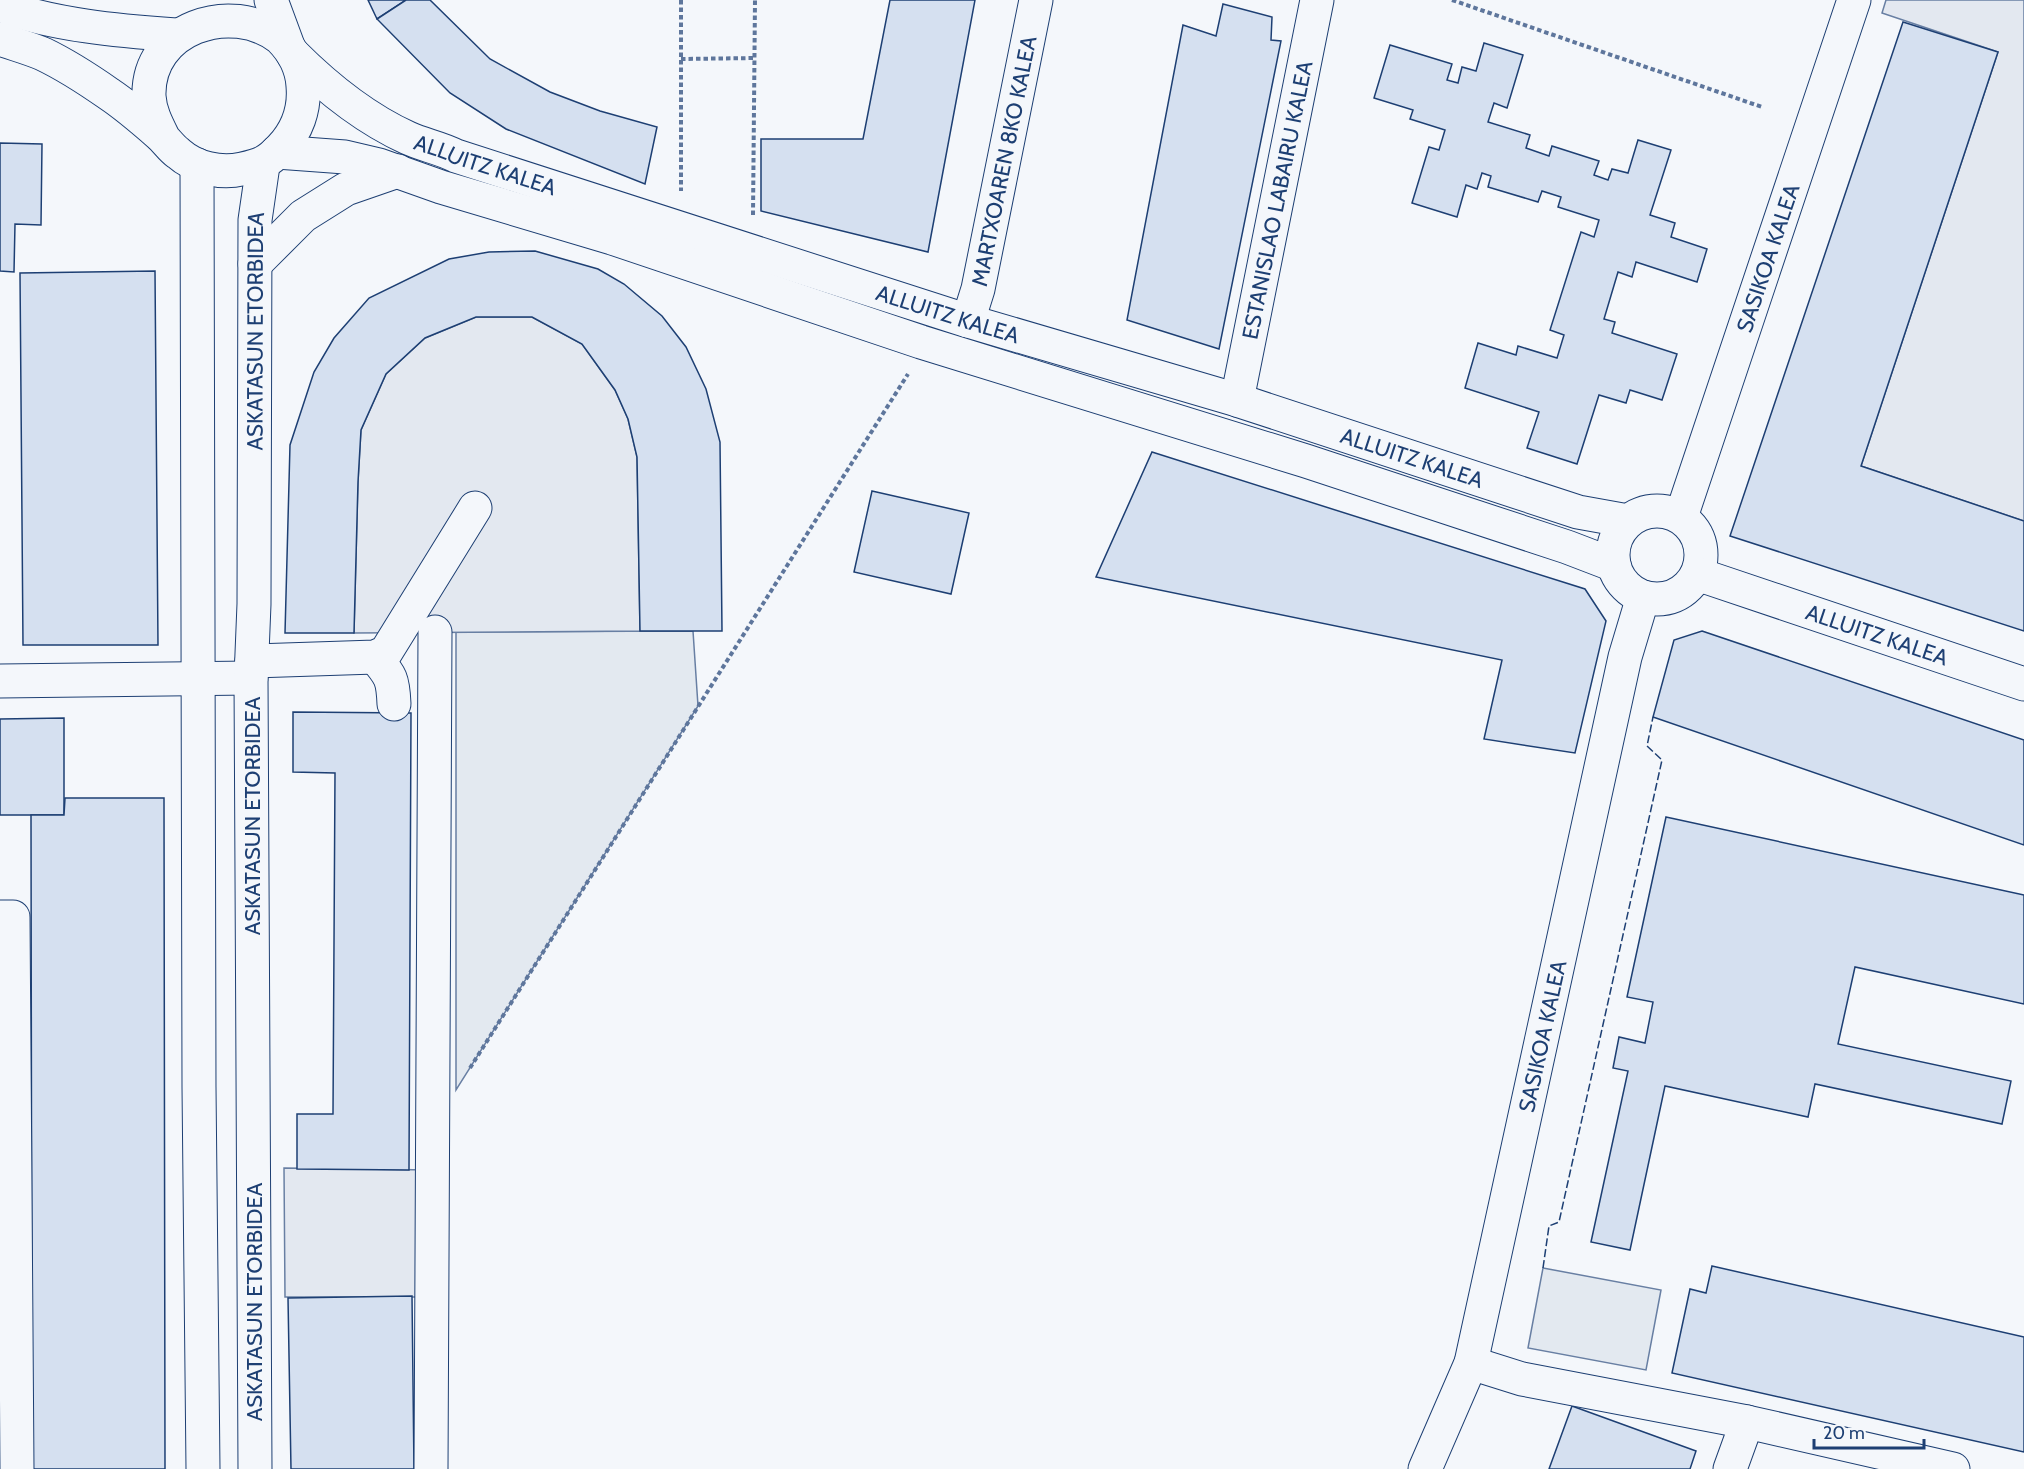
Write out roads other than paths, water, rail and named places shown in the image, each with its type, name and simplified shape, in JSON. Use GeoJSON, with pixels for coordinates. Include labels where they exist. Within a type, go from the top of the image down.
{"type":"FeatureCollection","features":[{"type":"Feature","properties":{"kind":"street"},"geometry":{"type":"LineString","coordinates":[[12,10],[92,0]]}},
{"type":"Feature","properties":{"kind":"street"},"geometry":{"type":"LineString","coordinates":[[0,39],[43,54],[96,84],[127,106],[179,154],[196,165],[217,171],[237,170],[270,158],[289,140],[299,121],[304,98],[302,76],[271,0]]}},
{"type":"Feature","properties":{"kind":"street","name":"MARTXOAREN 8KO KALEA"},"geometry":{"type":"LineString","coordinates":[[968,321],[978,289],[1036,0]]}},
{"type":"Feature","properties":{"kind":"street","name":"ESTANISLAO LABAIRU KALEA"},"geometry":{"type":"LineString","coordinates":[[1238,400],[1317,0]]}},
{"type":"Feature","properties":{"kind":"street","name":"SASIKOA KALEA"},"geometry":{"type":"LineString","coordinates":[[1681,517],[1854,0]]}},
{"type":"Feature","properties":{"kind":"street"},"geometry":{"type":"LineString","coordinates":[[12,10],[131,32],[227,16],[250,20],[272,30],[291,50]]}},
{"type":"Feature","properties":{"kind":"street"},"geometry":{"type":"LineString","coordinates":[[164,139],[153,118],[149,96],[152,73],[161,52],[183,22]]}},
{"type":"Feature","properties":{"kind":"street","name":"ALLUITZ KALEA"},"geometry":{"type":"LineString","coordinates":[[291,50],[323,84],[346,102],[408,138],[456,156],[968,321],[1238,400],[1578,512],[1628,521]]}},
{"type":"Feature","properties":{"kind":"street","name":"ALLUITZ KALEA"},"geometry":{"type":"LineString","coordinates":[[270,158],[345,157],[379,165],[441,187],[612,238],[921,342],[1306,461],[1568,547],[1614,565]]}},
{"type":"Feature","properties":{"kind":"street","name":"ASKATASUN ETORBIDEA"},"geometry":{"type":"LineString","coordinates":[[255,1469],[252,669],[255,220],[270,158]]}},
{"type":"Feature","properties":{"kind":"street"},"geometry":{"type":"LineString","coordinates":[[196,165],[199,1087],[203,1469]]}},
{"type":"Feature","properties":{"kind":"street"},"geometry":{"type":"LineString","coordinates":[[255,264],[303,216],[346,189],[398,171]]}},
{"type":"Feature","properties":{"kind":"street"},"geometry":{"type":"LineString","coordinates":[[0,681],[199,678],[252,669],[375,657],[386,652],[475,508]]}},
{"type":"Feature","properties":{"kind":"street"},"geometry":{"type":"LineString","coordinates":[[1654,510],[1667,511],[1681,517],[1691,525],[1701,549],[1701,561],[1697,574],[1690,584],[1669,597],[1656,599],[1643,597],[1630,590],[1620,579],[1614,565],[1615,541],[1620,530],[1628,521],[1654,510]]}},
{"type":"Feature","properties":{"kind":"street","name":"ALLUITZ KALEA"},"geometry":{"type":"LineString","coordinates":[[1697,574],[2024,684]]}},
{"type":"Feature","properties":{"kind":"street","name":"SASIKOA KALEA"},"geometry":{"type":"LineString","coordinates":[[1425,1469],[1471,1363],[1625,657],[1643,597]]}},
{"type":"Feature","properties":{"kind":"street"},"geometry":{"type":"LineString","coordinates":[[431,1469],[435,632]]}},
{"type":"Feature","properties":{"kind":"street"},"geometry":{"type":"LineString","coordinates":[[375,657],[393,682],[394,704]]}},
{"type":"Feature","properties":{"kind":"street"},"geometry":{"type":"LineString","coordinates":[[0,917],[13,917],[11,1457]]}},
{"type":"Feature","properties":{"kind":"street"},"geometry":{"type":"LineString","coordinates":[[1471,1363],[1522,1379],[1747,1422],[1952,1469]]}},
{"type":"Feature","properties":{"kind":"street"},"geometry":{"type":"LineString","coordinates":[[1730,1469],[1747,1422]]}}]}
